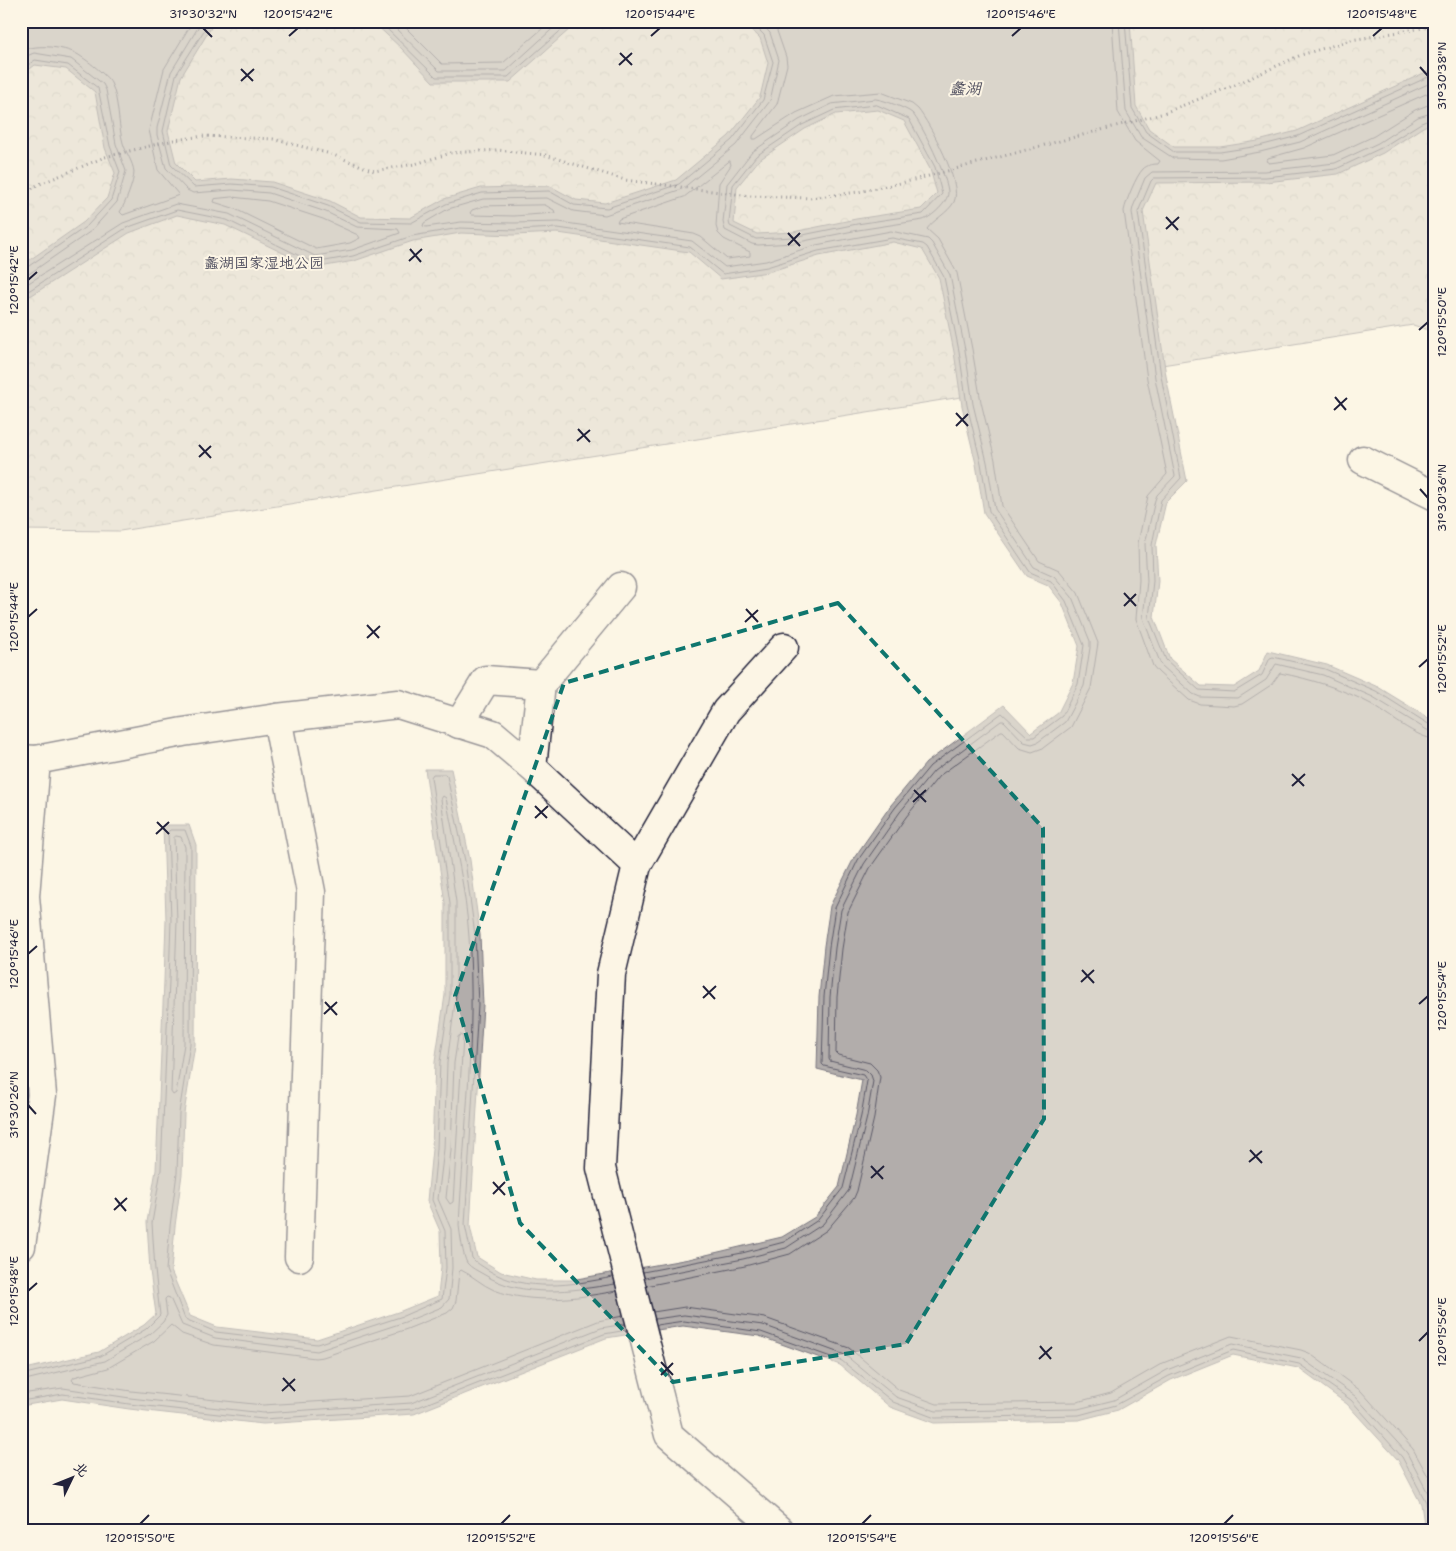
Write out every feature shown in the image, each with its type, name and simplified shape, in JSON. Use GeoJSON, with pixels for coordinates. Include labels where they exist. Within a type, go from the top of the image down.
{"type":"FeatureCollection","features":[{"type":"Feature","properties":{"kind":"street"},"geometry":{"type":"LineString","coordinates":[[1363,460],[1435,496]]}},
{"type":"Feature","properties":{"kind":"street"},"geometry":{"type":"LineString","coordinates":[[532,767],[542,684],[621,587]]}},
{"type":"Feature","properties":{"kind":"street"},"geometry":{"type":"LineString","coordinates":[[779,1530],[669,1435],[601,1168],[611,974],[637,865],[726,711],[784,647]]}},
{"type":"Feature","properties":{"kind":"street"},"geometry":{"type":"LineString","coordinates":[[459,724],[486,680],[542,684]]}},
{"type":"Feature","properties":{"kind":"street"},"geometry":{"type":"LineString","coordinates":[[21,1246],[42,1095],[25,896],[29,760],[182,732],[277,718],[398,704],[494,734],[637,865]]}},
{"type":"Feature","properties":{"kind":"street"},"geometry":{"type":"LineString","coordinates":[[277,718],[311,892],[299,1257]]}},
{"type":"Feature","properties":{"kind":"path"},"geometry":{"type":"LineString","coordinates":[[21,198],[35,186],[105,157],[174,140],[204,136],[273,139],[331,154],[374,171],[415,164],[451,153],[497,150],[545,155],[625,180],[750,196],[810,198],[858,192],[910,181],[1161,114],[1235,85],[1301,55],[1351,40],[1435,26]]}},
{"type":"Feature","properties":{"kind":"highlighted area"},"geometry":{"type":"Polygon","coordinates":[[[838,603],[1043,828],[1044,1119],[906,1344],[673,1382],[520,1223],[455,996],[564,683],[838,603]]]}},
{"type":"Feature","properties":{"kind":"green space","name":"蠡湖国家湿地公园"},"geometry":{"type":"Polygon","coordinates":[[[21,21],[1435,21],[1435,332],[1413,325],[120,531],[21,530],[21,21]]]}},
{"type":"Feature","properties":{"kind":"water","name":"蠡湖"},"geometry":{"type":"Polygon","coordinates":[[[21,21],[215,21],[181,77],[168,131],[176,163],[195,182],[232,179],[272,182],[330,201],[361,217],[410,218],[444,199],[481,188],[550,186],[576,200],[605,203],[676,180],[729,136],[760,97],[768,63],[760,38],[742,21],[1130,21],[1136,106],[1149,129],[1174,147],[1220,147],[1258,141],[1297,131],[1424,73],[1435,70],[1435,122],[1423,127],[1383,153],[1338,174],[1266,182],[1156,183],[1143,211],[1166,376],[1187,481],[1166,502],[1156,545],[1158,581],[1154,617],[1170,659],[1201,686],[1234,687],[1259,671],[1268,651],[1327,665],[1378,687],[1435,722],[1435,1530],[1425,1530],[1421,1504],[1398,1460],[1347,1404],[1298,1368],[1233,1355],[1171,1380],[1118,1410],[1079,1420],[934,1423],[890,1407],[840,1365],[759,1336],[683,1326],[606,1338],[414,1414],[263,1424],[129,1409],[62,1399],[21,1406],[21,1370],[99,1352],[144,1325],[156,1314],[150,1271],[147,1222],[156,1170],[164,981],[166,920],[163,825],[189,825],[196,845],[195,1045],[184,1113],[182,1174],[171,1271],[190,1316],[217,1327],[317,1339],[401,1311],[438,1296],[441,1267],[440,1231],[427,1201],[432,1149],[435,1062],[445,995],[445,903],[425,769],[451,769],[470,860],[480,935],[483,1005],[470,1226],[477,1257],[501,1272],[536,1280],[571,1280],[689,1259],[782,1237],[815,1217],[839,1187],[862,1080],[817,1069],[819,997],[830,906],[854,858],[891,805],[926,763],[1004,705],[1031,733],[1058,713],[1073,683],[1079,646],[1062,603],[1048,585],[1027,576],[984,513],[939,278],[922,249],[893,242],[819,256],[768,272],[721,279],[689,252],[558,233],[514,235],[461,233],[413,241],[354,261],[314,268],[225,225],[177,215],[129,233],[32,295],[21,299],[21,266],[84,222],[107,198],[115,173],[105,148],[95,92],[66,69],[35,65],[21,76],[21,21]],[[878,110],[836,114],[805,129],[759,160],[737,187],[734,223],[757,234],[793,232],[856,219],[921,209],[937,193],[930,169],[904,121],[878,110]]]}},
{"type":"Feature","properties":{"kind":"water"},"geometry":{"type":"Polygon","coordinates":[[[372,21],[574,21],[570,29],[510,82],[433,82],[372,21]]]}}]}
